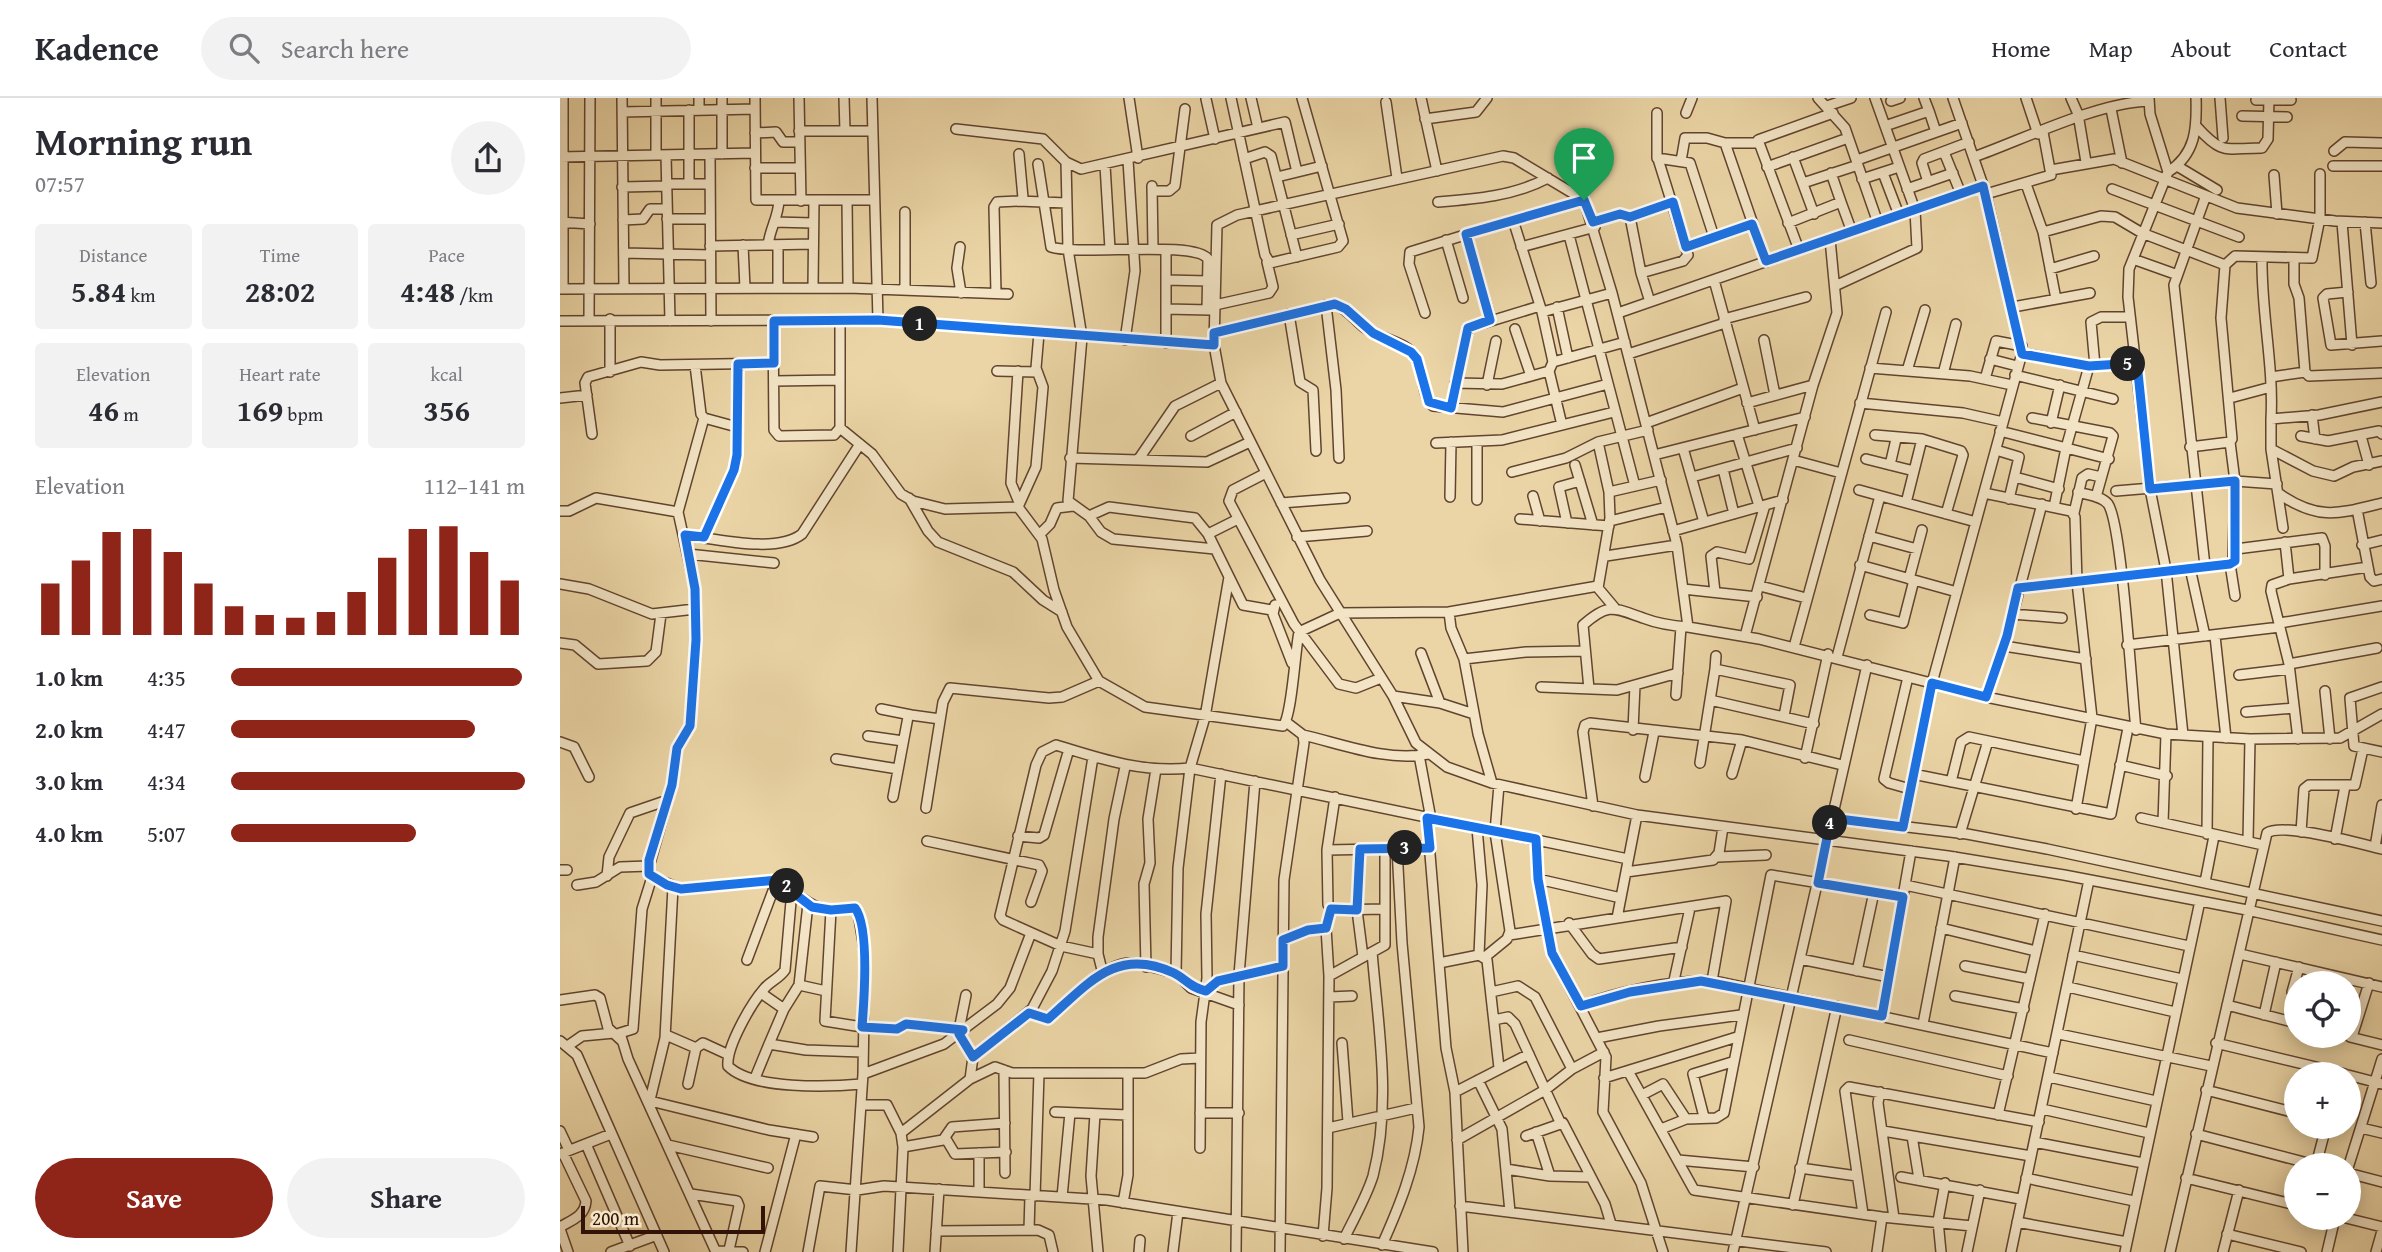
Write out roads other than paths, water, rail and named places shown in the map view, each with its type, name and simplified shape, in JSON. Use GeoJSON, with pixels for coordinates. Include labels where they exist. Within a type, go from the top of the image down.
{"type":"FeatureCollection","features":[{"type":"Feature","properties":{"kind":"street"},"geometry":{"type":"LineString","coordinates":[[563,98],[562,289],[848,288],[1008,294]]}},
{"type":"Feature","properties":{"kind":"street"},"geometry":{"type":"LineString","coordinates":[[589,321],[590,98]]}},
{"type":"Feature","properties":{"kind":"street"},"geometry":{"type":"LineString","coordinates":[[622,98],[624,289]]}},
{"type":"Feature","properties":{"kind":"street"},"geometry":{"type":"LineString","coordinates":[[656,98],[656,155]]}},
{"type":"Feature","properties":{"kind":"street"},"geometry":{"type":"LineString","coordinates":[[677,111],[679,98]]}},
{"type":"Feature","properties":{"kind":"street"},"geometry":{"type":"LineString","coordinates":[[689,184],[688,154],[694,110],[699,98]]}},
{"type":"Feature","properties":{"kind":"street"},"geometry":{"type":"LineString","coordinates":[[722,98],[722,154]]}},
{"type":"Feature","properties":{"kind":"street"},"geometry":{"type":"LineString","coordinates":[[755,98],[756,200],[874,200]]}},
{"type":"Feature","properties":{"kind":"street"},"geometry":{"type":"LineString","coordinates":[[799,98],[801,201]]}},
{"type":"Feature","properties":{"kind":"street"},"geometry":{"type":"LineString","coordinates":[[844,98],[845,131]]}},
{"type":"Feature","properties":{"kind":"street"},"geometry":{"type":"LineString","coordinates":[[872,98],[878,320]]}},
{"type":"Feature","properties":{"kind":"street"},"geometry":{"type":"LineString","coordinates":[[1125,340],[1135,271],[1129,98]]}},
{"type":"Feature","properties":{"kind":"street"},"geometry":{"type":"LineString","coordinates":[[1167,309],[1212,309],[1269,293],[1273,287],[1231,98]]}},
{"type":"Feature","properties":{"kind":"street"},"geometry":{"type":"LineString","coordinates":[[1251,98],[1258,128]]}},
{"type":"Feature","properties":{"kind":"street"},"geometry":{"type":"LineString","coordinates":[[1267,262],[1297,257],[1342,244],[1339,224],[1302,98]]}},
{"type":"Feature","properties":{"kind":"street"},"geometry":{"type":"LineString","coordinates":[[1420,98],[1437,171]]}},
{"type":"Feature","properties":{"kind":"street"},"geometry":{"type":"LineString","coordinates":[[1425,119],[1475,112],[1487,98]]}},
{"type":"Feature","properties":{"kind":"street"},"geometry":{"type":"LineString","coordinates":[[1686,113],[1692,98]]}},
{"type":"Feature","properties":{"kind":"street"},"geometry":{"type":"LineString","coordinates":[[1818,98],[1841,121],[1878,223]]}},
{"type":"Feature","properties":{"kind":"street"},"geometry":{"type":"LineString","coordinates":[[1758,143],[1762,138],[1830,110],[1849,98]]}},
{"type":"Feature","properties":{"kind":"street"},"geometry":{"type":"LineString","coordinates":[[1836,285],[1917,248],[1915,210],[1875,98]]}},
{"type":"Feature","properties":{"kind":"street"},"geometry":{"type":"LineString","coordinates":[[1924,98],[1936,132]]}},
{"type":"Feature","properties":{"kind":"street"},"geometry":{"type":"LineString","coordinates":[[1903,827],[1932,683],[2022,350],[1985,190],[1953,98]]}},
{"type":"Feature","properties":{"kind":"street"},"geometry":{"type":"LineString","coordinates":[[1618,313],[1961,194],[2026,184],[2048,177],[2051,170],[2041,133],[2026,98]]}},
{"type":"Feature","properties":{"kind":"street"},"geometry":{"type":"LineString","coordinates":[[2071,98],[2079,119],[2086,162]]}},
{"type":"Feature","properties":{"kind":"street"},"geometry":{"type":"LineString","coordinates":[[2183,736],[2166,570],[2150,489],[2137,363],[2129,317],[2127,279],[2152,205],[2165,176],[2188,154],[2197,127],[2196,98]]}},
{"type":"Feature","properties":{"kind":"street"},"geometry":{"type":"LineString","coordinates":[[2220,98],[2223,138]]}},
{"type":"Feature","properties":{"kind":"street"},"geometry":{"type":"LineString","coordinates":[[1206,99],[1215,139]]}},
{"type":"Feature","properties":{"kind":"street"},"geometry":{"type":"LineString","coordinates":[[1974,157],[2111,108],[2149,99],[2165,176]]}},
{"type":"Feature","properties":{"kind":"street"},"geometry":{"type":"LineString","coordinates":[[2197,127],[2213,145],[2222,149],[2262,148],[2268,139],[2269,99]]}},
{"type":"Feature","properties":{"kind":"street"},"geometry":{"type":"LineString","coordinates":[[2256,100],[2291,100]]}},
{"type":"Feature","properties":{"kind":"street"},"geometry":{"type":"LineString","coordinates":[[1386,102],[1397,178]]}},
{"type":"Feature","properties":{"kind":"street"},"geometry":{"type":"LineString","coordinates":[[1153,248],[1152,188],[1169,191],[1175,186],[1185,108]]}},
{"type":"Feature","properties":{"kind":"street"},"geometry":{"type":"LineString","coordinates":[[2111,108],[2122,163]]}},
{"type":"Feature","properties":{"kind":"street"},"geometry":{"type":"LineString","coordinates":[[622,112],[755,109]]}},
{"type":"Feature","properties":{"kind":"street"},"geometry":{"type":"LineString","coordinates":[[1885,126],[1929,111]]}},
{"type":"Feature","properties":{"kind":"street"},"geometry":{"type":"LineString","coordinates":[[1641,273],[1683,261],[1688,255],[1658,159],[1657,113]]}},
{"type":"Feature","properties":{"kind":"street"},"geometry":{"type":"LineString","coordinates":[[2242,116],[2287,117]]}},
{"type":"Feature","properties":{"kind":"street"},"geometry":{"type":"LineString","coordinates":[[956,129],[1044,139],[1066,162],[1081,169],[1285,122],[1297,172]]}},
{"type":"Feature","properties":{"kind":"street"},"geometry":{"type":"LineString","coordinates":[[1803,183],[1962,123]]}},
{"type":"Feature","properties":{"kind":"street"},"geometry":{"type":"LineString","coordinates":[[799,131],[872,131]]}},
{"type":"Feature","properties":{"kind":"street"},"geometry":{"type":"LineString","coordinates":[[755,133],[776,132],[783,142],[799,142]]}},
{"type":"Feature","properties":{"kind":"street"},"geometry":{"type":"LineString","coordinates":[[1681,161],[1685,138],[1707,138],[1725,143],[1758,143]]}},
{"type":"Feature","properties":{"kind":"street"},"geometry":{"type":"LineString","coordinates":[[1768,167],[1848,138]]}},
{"type":"Feature","properties":{"kind":"street"},"geometry":{"type":"LineString","coordinates":[[1928,182],[1923,161],[1969,142]]}},
{"type":"Feature","properties":{"kind":"street"},"geometry":{"type":"LineString","coordinates":[[2334,150],[2344,142],[2382,144]]}},
{"type":"Feature","properties":{"kind":"street"},"geometry":{"type":"LineString","coordinates":[[1725,143],[1766,261]]}},
{"type":"Feature","properties":{"kind":"street"},"geometry":{"type":"LineString","coordinates":[[1758,143],[1799,250]]}},
{"type":"Feature","properties":{"kind":"street"},"geometry":{"type":"LineString","coordinates":[[1944,152],[1961,194]]}},
{"type":"Feature","properties":{"kind":"street"},"geometry":{"type":"LineString","coordinates":[[562,157],[755,153]]}},
{"type":"Feature","properties":{"kind":"street"},"geometry":{"type":"LineString","coordinates":[[1244,159],[1269,153],[1297,257]]}},
{"type":"Feature","properties":{"kind":"street"},"geometry":{"type":"LineString","coordinates":[[709,154],[711,321]]}},
{"type":"Feature","properties":{"kind":"street"},"geometry":{"type":"LineString","coordinates":[[1019,154],[1023,194],[1019,201]]}},
{"type":"Feature","properties":{"kind":"street"},"geometry":{"type":"LineString","coordinates":[[667,155],[670,321]]}},
{"type":"Feature","properties":{"kind":"street"},"geometry":{"type":"LineString","coordinates":[[1212,309],[1217,225],[1226,219],[1397,178],[1508,156],[1584,200],[1594,224],[1618,313],[1677,545],[1685,627],[1676,695]]}},
{"type":"Feature","properties":{"kind":"street"},"geometry":{"type":"LineString","coordinates":[[1793,157],[1814,214]]}},
{"type":"Feature","properties":{"kind":"street"},"geometry":{"type":"LineString","coordinates":[[1658,159],[1690,163],[1714,236]]}},
{"type":"Feature","properties":{"kind":"street"},"geometry":{"type":"LineString","coordinates":[[2051,170],[2110,159],[2165,176],[2205,198],[2237,208],[2342,222],[2382,223]]}},
{"type":"Feature","properties":{"kind":"street"},"geometry":{"type":"LineString","coordinates":[[1066,162],[1068,249],[1082,337],[1066,496],[1073,506],[1089,516],[1101,531],[1113,539],[1215,549]]}},
{"type":"Feature","properties":{"kind":"street"},"geometry":{"type":"LineString","coordinates":[[1038,164],[1048,244],[1056,249],[1153,248],[1206,255],[1214,345],[1222,383],[1297,537],[1340,613],[1394,696],[1423,754],[1446,1048],[1455,1092],[1463,1252]]}},
{"type":"Feature","properties":{"kind":"street"},"geometry":{"type":"LineString","coordinates":[[1105,164],[1111,249]]}},
{"type":"Feature","properties":{"kind":"street"},"geometry":{"type":"LineString","coordinates":[[1277,177],[1322,166]]}},
{"type":"Feature","properties":{"kind":"street"},"geometry":{"type":"LineString","coordinates":[[2177,166],[2217,190]]}},
{"type":"Feature","properties":{"kind":"street"},"geometry":{"type":"LineString","coordinates":[[2333,166],[2382,166]]}},
{"type":"Feature","properties":{"kind":"street"},"geometry":{"type":"LineString","coordinates":[[755,167],[800,168]]}},
{"type":"Feature","properties":{"kind":"street"},"geometry":{"type":"LineString","coordinates":[[1862,179],[1899,167]]}},
{"type":"Feature","properties":{"kind":"street"},"geometry":{"type":"LineString","coordinates":[[1830,173],[1852,232]]}},
{"type":"Feature","properties":{"kind":"street"},"geometry":{"type":"LineString","coordinates":[[1883,173],[1899,215]]}},
{"type":"Feature","properties":{"kind":"street"},"geometry":{"type":"LineString","coordinates":[[1907,189],[1953,173]]}},
{"type":"Feature","properties":{"kind":"street"},"geometry":{"type":"LineString","coordinates":[[2018,588],[2230,564],[2235,561],[2235,481],[2230,442],[2233,428],[2221,318],[2225,265],[2235,256],[2312,258],[2320,218],[2320,174]]}},
{"type":"Feature","properties":{"kind":"street"},"geometry":{"type":"LineString","coordinates":[[2274,175],[2277,214]]}},
{"type":"Feature","properties":{"kind":"street"},"geometry":{"type":"LineString","coordinates":[[1438,202],[1478,199],[1526,188],[1548,178]]}},
{"type":"Feature","properties":{"kind":"street"},"geometry":{"type":"LineString","coordinates":[[622,187],[710,184]]}},
{"type":"Feature","properties":{"kind":"street"},"geometry":{"type":"LineString","coordinates":[[2026,184],[2043,232],[2056,299]]}},
{"type":"Feature","properties":{"kind":"street"},"geometry":{"type":"LineString","coordinates":[[2112,189],[2239,237]]}},
{"type":"Feature","properties":{"kind":"street"},"geometry":{"type":"LineString","coordinates":[[2205,198],[2175,275],[2175,302],[2205,566]]}},
{"type":"Feature","properties":{"kind":"street"},"geometry":{"type":"LineString","coordinates":[[813,288],[814,200]]}},
{"type":"Feature","properties":{"kind":"street"},"geometry":{"type":"LineString","coordinates":[[847,200],[848,288]]}},
{"type":"Feature","properties":{"kind":"street"},"geometry":{"type":"LineString","coordinates":[[1425,313],[1408,257],[1417,248],[1584,200]]}},
{"type":"Feature","properties":{"kind":"street"},"geometry":{"type":"LineString","coordinates":[[778,288],[770,226],[778,219],[779,201]]}},
{"type":"Feature","properties":{"kind":"street"},"geometry":{"type":"LineString","coordinates":[[1521,247],[1569,235],[1620,214],[1630,217],[1673,202]]}},
{"type":"Feature","properties":{"kind":"street"},"geometry":{"type":"LineString","coordinates":[[1788,223],[1841,202]]}},
{"type":"Feature","properties":{"kind":"street"},"geometry":{"type":"LineString","coordinates":[[996,293],[995,203],[1066,203]]}},
{"type":"Feature","properties":{"kind":"street"},"geometry":{"type":"LineString","coordinates":[[623,220],[643,219],[650,209],[667,214],[710,219]]}},
{"type":"Feature","properties":{"kind":"street"},"geometry":{"type":"LineString","coordinates":[[905,212],[905,290]]}},
{"type":"Feature","properties":{"kind":"street"},"geometry":{"type":"LineString","coordinates":[[2043,232],[2105,216],[2115,217],[2142,233],[2225,265]]}},
{"type":"Feature","properties":{"kind":"street"},"geometry":{"type":"LineString","coordinates":[[1630,217],[1650,303]]}},
{"type":"Feature","properties":{"kind":"street"},"geometry":{"type":"LineString","coordinates":[[1513,220],[1541,309],[1562,425]]}},
{"type":"Feature","properties":{"kind":"street"},"geometry":{"type":"LineString","coordinates":[[562,222],[590,224]]}},
{"type":"Feature","properties":{"kind":"street"},"geometry":{"type":"LineString","coordinates":[[774,222],[813,223]]}},
{"type":"Feature","properties":{"kind":"street"},"geometry":{"type":"LineString","coordinates":[[2342,222],[2352,345]]}},
{"type":"Feature","properties":{"kind":"street"},"geometry":{"type":"LineString","coordinates":[[2365,222],[2371,283]]}},
{"type":"Feature","properties":{"kind":"street"},"geometry":{"type":"LineString","coordinates":[[1291,235],[1339,224]]}},
{"type":"Feature","properties":{"kind":"street"},"geometry":{"type":"LineString","coordinates":[[1686,247],[1752,224]]}},
{"type":"Feature","properties":{"kind":"street"},"geometry":{"type":"LineString","coordinates":[[1466,234],[1490,320]]}},
{"type":"Feature","properties":{"kind":"street"},"geometry":{"type":"LineString","coordinates":[[1569,235],[1635,486]]}},
{"type":"Feature","properties":{"kind":"street"},"geometry":{"type":"LineString","coordinates":[[1745,636],[1813,385],[1837,313],[1830,239]]}},
{"type":"Feature","properties":{"kind":"street"},"geometry":{"type":"LineString","coordinates":[[1446,240],[1463,298]]}},
{"type":"Feature","properties":{"kind":"street"},"geometry":{"type":"LineString","coordinates":[[624,253],[668,255],[743,245],[813,244]]}},
{"type":"Feature","properties":{"kind":"street"},"geometry":{"type":"LineString","coordinates":[[743,245],[745,288]]}},
{"type":"Feature","properties":{"kind":"street"},"geometry":{"type":"LineString","coordinates":[[960,247],[957,268],[961,293]]}},
{"type":"Feature","properties":{"kind":"street"},"geometry":{"type":"LineString","coordinates":[[1166,250],[1166,343]]}},
{"type":"Feature","properties":{"kind":"street"},"geometry":{"type":"LineString","coordinates":[[2050,269],[2094,256]]}},
{"type":"Feature","properties":{"kind":"street"},"geometry":{"type":"LineString","coordinates":[[2262,257],[2261,300],[2271,382],[2271,449],[2283,528]]}},
{"type":"Feature","properties":{"kind":"street"},"geometry":{"type":"LineString","coordinates":[[2133,259],[2175,275]]}},
{"type":"Feature","properties":{"kind":"street"},"geometry":{"type":"LineString","coordinates":[[2294,259],[2294,284],[2299,298],[2305,372],[2309,376],[2382,373]]}},
{"type":"Feature","properties":{"kind":"street"},"geometry":{"type":"LineString","coordinates":[[1166,280],[1208,281]]}},
{"type":"Feature","properties":{"kind":"street"},"geometry":{"type":"LineString","coordinates":[[1714,280],[1755,430]]}},
{"type":"Feature","properties":{"kind":"street"},"geometry":{"type":"LineString","coordinates":[[2348,292],[2327,294],[2323,298],[2331,345],[2382,341]]}},
{"type":"Feature","properties":{"kind":"street"},"geometry":{"type":"LineString","coordinates":[[1451,408],[1468,328],[1490,320],[1612,293]]}},
{"type":"Feature","properties":{"kind":"street"},"geometry":{"type":"LineString","coordinates":[[2012,307],[2090,293]]}},
{"type":"Feature","properties":{"kind":"street"},"geometry":{"type":"LineString","coordinates":[[1628,354],[1806,297]]}},
{"type":"Feature","properties":{"kind":"street"},"geometry":{"type":"LineString","coordinates":[[1214,333],[1326,305],[1346,309],[1365,328],[1411,352],[1417,359],[1429,402],[1451,408],[1503,412],[1608,384]]}},
{"type":"Feature","properties":{"kind":"street"},"geometry":{"type":"LineString","coordinates":[[1326,305],[1336,390],[1339,458]]}},
{"type":"Feature","properties":{"kind":"street"},"geometry":{"type":"LineString","coordinates":[[1557,307],[1568,358]]}},
{"type":"Feature","properties":{"kind":"street"},"geometry":{"type":"LineString","coordinates":[[1907,371],[1925,310]]}},
{"type":"Feature","properties":{"kind":"street"},"geometry":{"type":"LineString","coordinates":[[1794,647],[1886,312]]}},
{"type":"Feature","properties":{"kind":"street"},"geometry":{"type":"LineString","coordinates":[[1289,314],[1300,382],[1312,387],[1314,394],[1316,452]]}},
{"type":"Feature","properties":{"kind":"street"},"geometry":{"type":"LineString","coordinates":[[2054,507],[2081,390],[2092,366],[2091,322],[2101,317],[2129,317]]}},
{"type":"Feature","properties":{"kind":"street"},"geometry":{"type":"LineString","coordinates":[[610,319],[610,372]]}},
{"type":"Feature","properties":{"kind":"street"},"geometry":{"type":"LineString","coordinates":[[560,321],[878,320],[1214,345]]}},
{"type":"Feature","properties":{"kind":"street"},"geometry":{"type":"LineString","coordinates":[[774,321],[776,435],[834,435],[841,428],[840,321]]}},
{"type":"Feature","properties":{"kind":"street"},"geometry":{"type":"LineString","coordinates":[[1943,374],[1956,324]]}},
{"type":"Feature","properties":{"kind":"street"},"geometry":{"type":"LineString","coordinates":[[1515,329],[1531,376]]}},
{"type":"Feature","properties":{"kind":"street"},"geometry":{"type":"LineString","coordinates":[[1018,503],[1036,467],[1043,387],[1037,372],[1039,333]]}},
{"type":"Feature","properties":{"kind":"street"},"geometry":{"type":"LineString","coordinates":[[1765,340],[1775,395]]}},
{"type":"Feature","properties":{"kind":"street"},"geometry":{"type":"LineString","coordinates":[[1487,385],[1496,341]]}},
{"type":"Feature","properties":{"kind":"street"},"geometry":{"type":"LineString","coordinates":[[1984,379],[1996,341],[2022,350],[2092,366],[2137,363]]}},
{"type":"Feature","properties":{"kind":"street"},"geometry":{"type":"LineString","coordinates":[[1455,383],[1487,385],[1531,376],[1568,358],[1625,342]]}},
{"type":"Feature","properties":{"kind":"street"},"geometry":{"type":"LineString","coordinates":[[1990,359],[2060,385],[2113,399]]}},
{"type":"Feature","properties":{"kind":"street"},"geometry":{"type":"LineString","coordinates":[[592,434],[585,383],[588,377],[641,362],[695,365],[774,363]]}},
{"type":"Feature","properties":{"kind":"street"},"geometry":{"type":"LineString","coordinates":[[704,537],[734,470],[738,364]]}},
{"type":"Feature","properties":{"kind":"street"},"geometry":{"type":"LineString","coordinates":[[695,365],[699,408],[704,418],[678,512],[685,535],[695,608],[690,726],[677,748],[668,800],[649,866],[652,877],[642,909],[633,1029],[620,1033],[716,1252],[743,1252]]}},
{"type":"Feature","properties":{"kind":"street"},"geometry":{"type":"LineString","coordinates":[[1870,368],[1943,374],[2012,385]]}},
{"type":"Feature","properties":{"kind":"street"},"geometry":{"type":"LineString","coordinates":[[997,371],[1037,372]]}},
{"type":"Feature","properties":{"kind":"street"},"geometry":{"type":"LineString","coordinates":[[1018,372],[1011,483],[1022,517],[1040,535],[1062,612],[1099,681],[1145,707],[1275,727],[1286,722]]}},
{"type":"Feature","properties":{"kind":"street"},"geometry":{"type":"LineString","coordinates":[[2230,398],[2305,372]]}},
{"type":"Feature","properties":{"kind":"street"},"geometry":{"type":"LineString","coordinates":[[774,381],[840,380]]}},
{"type":"Feature","properties":{"kind":"street"},"geometry":{"type":"LineString","coordinates":[[1138,460],[1166,415],[1175,406],[1222,383]]}},
{"type":"Feature","properties":{"kind":"street"},"geometry":{"type":"LineString","coordinates":[[1747,402],[1813,385]]}},
{"type":"Feature","properties":{"kind":"street"},"geometry":{"type":"LineString","coordinates":[[2051,423],[2060,385]]}},
{"type":"Feature","properties":{"kind":"street"},"geometry":{"type":"LineString","coordinates":[[1512,472],[1566,458],[1598,442],[1623,438],[1743,388]]}},
{"type":"Feature","properties":{"kind":"street"},"geometry":{"type":"LineString","coordinates":[[560,398],[587,396]]}},
{"type":"Feature","properties":{"kind":"street"},"geometry":{"type":"LineString","coordinates":[[2271,419],[2312,415],[2382,402]]}},
{"type":"Feature","properties":{"kind":"street"},"geometry":{"type":"LineString","coordinates":[[1860,403],[1963,413],[2066,449],[2109,459]]}},
{"type":"Feature","properties":{"kind":"street"},"geometry":{"type":"LineString","coordinates":[[1191,436],[1236,412]]}},
{"type":"Feature","properties":{"kind":"street"},"geometry":{"type":"LineString","coordinates":[[1436,443],[1502,440],[1614,412]]}},
{"type":"Feature","properties":{"kind":"street"},"geometry":{"type":"LineString","coordinates":[[2312,415],[2315,439]]}},
{"type":"Feature","properties":{"kind":"street"},"geometry":{"type":"LineString","coordinates":[[1654,455],[1805,417]]}},
{"type":"Feature","properties":{"kind":"street"},"geometry":{"type":"LineString","coordinates":[[704,418],[737,427]]}},
{"type":"Feature","properties":{"kind":"street"},"geometry":{"type":"LineString","coordinates":[[2032,418],[2071,428],[2110,433],[2113,441],[2096,497]]}},
{"type":"Feature","properties":{"kind":"street"},"geometry":{"type":"LineString","coordinates":[[841,428],[872,454],[901,494],[908,498],[945,509],[1018,503]]}},
{"type":"Feature","properties":{"kind":"street"},"geometry":{"type":"LineString","coordinates":[[2301,436],[2328,441],[2379,431],[2382,434]]}},
{"type":"Feature","properties":{"kind":"street"},"geometry":{"type":"LineString","coordinates":[[1715,592],[1712,556],[1717,552],[1749,559],[1762,506],[1737,434]]}},
{"type":"Feature","properties":{"kind":"street"},"geometry":{"type":"LineString","coordinates":[[1875,435],[1896,439],[1922,439],[1958,448],[1963,455],[1945,513]]}},
{"type":"Feature","properties":{"kind":"street"},"geometry":{"type":"LineString","coordinates":[[2361,436],[2369,465]]}},
{"type":"Feature","properties":{"kind":"street"},"geometry":{"type":"LineString","coordinates":[[1890,465],[1896,439]]}},
{"type":"Feature","properties":{"kind":"street"},"geometry":{"type":"LineString","coordinates":[[1906,503],[1922,439]]}},
{"type":"Feature","properties":{"kind":"street"},"geometry":{"type":"LineString","coordinates":[[1070,458],[1207,463],[1250,442]]}},
{"type":"Feature","properties":{"kind":"street"},"geometry":{"type":"LineString","coordinates":[[1450,497],[1451,442]]}},
{"type":"Feature","properties":{"kind":"street"},"geometry":{"type":"LineString","coordinates":[[1477,442],[1477,500]]}},
{"type":"Feature","properties":{"kind":"street"},"geometry":{"type":"LineString","coordinates":[[1598,442],[1609,492],[1609,524],[1598,586]]}},
{"type":"Feature","properties":{"kind":"street"},"geometry":{"type":"LineString","coordinates":[[2190,447],[2230,442]]}},
{"type":"Feature","properties":{"kind":"street"},"geometry":{"type":"LineString","coordinates":[[685,535],[776,545],[794,540],[802,534],[860,444]]}},
{"type":"Feature","properties":{"kind":"street"},"geometry":{"type":"LineString","coordinates":[[1683,447],[1703,522]]}},
{"type":"Feature","properties":{"kind":"street"},"geometry":{"type":"LineString","coordinates":[[1692,478],[1797,448]]}},
{"type":"Feature","properties":{"kind":"street"},"geometry":{"type":"LineString","coordinates":[[2271,449],[2326,475],[2337,475],[2353,467],[2382,461]]}},
{"type":"Feature","properties":{"kind":"street"},"geometry":{"type":"LineString","coordinates":[[1996,450],[2019,457],[2010,499]]}},
{"type":"Feature","properties":{"kind":"street"},"geometry":{"type":"LineString","coordinates":[[1866,459],[1914,471]]}},
{"type":"Feature","properties":{"kind":"street"},"geometry":{"type":"LineString","coordinates":[[1793,460],[1841,473]]}},
{"type":"Feature","properties":{"kind":"street"},"geometry":{"type":"LineString","coordinates":[[1575,465],[1593,525]]}},
{"type":"Feature","properties":{"kind":"street"},"geometry":{"type":"LineString","coordinates":[[1723,469],[1734,513]]}},
{"type":"Feature","properties":{"kind":"street"},"geometry":{"type":"LineString","coordinates":[[1266,472],[1229,495],[1238,519],[1279,598],[1299,632],[1339,684],[1356,688],[1381,678]]}},
{"type":"Feature","properties":{"kind":"street"},"geometry":{"type":"LineString","coordinates":[[2076,809],[2092,718],[2077,582],[2074,513],[2085,475],[2101,477]]}},
{"type":"Feature","properties":{"kind":"street"},"geometry":{"type":"LineString","coordinates":[[2015,477],[2059,489]]}},
{"type":"Feature","properties":{"kind":"street"},"geometry":{"type":"LineString","coordinates":[[1609,492],[1661,480]]}},
{"type":"Feature","properties":{"kind":"street"},"geometry":{"type":"LineString","coordinates":[[1567,523],[1559,487],[1580,481]]}},
{"type":"Feature","properties":{"kind":"street"},"geometry":{"type":"LineString","coordinates":[[2116,491],[2235,481],[2277,489],[2310,512],[2326,514],[2382,503]]}},
{"type":"Feature","properties":{"kind":"street"},"geometry":{"type":"LineString","coordinates":[[1859,490],[1976,522]]}},
{"type":"Feature","properties":{"kind":"street"},"geometry":{"type":"LineString","coordinates":[[1913,774],[2111,814],[2120,765],[2132,729],[2120,576],[2109,507],[2096,497],[2078,492]]}},
{"type":"Feature","properties":{"kind":"street"},"geometry":{"type":"LineString","coordinates":[[1984,493],[2074,513]]}},
{"type":"Feature","properties":{"kind":"street"},"geometry":{"type":"LineString","coordinates":[[1533,496],[1540,521]]}},
{"type":"Feature","properties":{"kind":"street"},"geometry":{"type":"LineString","coordinates":[[1805,758],[1880,496]]}},
{"type":"Feature","properties":{"kind":"street"},"geometry":{"type":"LineString","coordinates":[[560,511],[569,511],[596,498],[678,512]]}},
{"type":"Feature","properties":{"kind":"street"},"geometry":{"type":"LineString","coordinates":[[908,498],[938,542],[1013,572],[1043,600],[1062,612]]}},
{"type":"Feature","properties":{"kind":"street"},"geometry":{"type":"LineString","coordinates":[[1281,503],[1345,498]]}},
{"type":"Feature","properties":{"kind":"street"},"geometry":{"type":"LineString","coordinates":[[1673,531],[1783,500]]}},
{"type":"Feature","properties":{"kind":"street"},"geometry":{"type":"LineString","coordinates":[[1986,697],[2004,646],[2042,504]]}},
{"type":"Feature","properties":{"kind":"street"},"geometry":{"type":"LineString","coordinates":[[1040,535],[1050,524],[1057,508],[1073,506]]}},
{"type":"Feature","properties":{"kind":"street"},"geometry":{"type":"LineString","coordinates":[[1089,516],[1109,507],[1195,518],[1208,534],[1243,606],[1272,610]]}},
{"type":"Feature","properties":{"kind":"street"},"geometry":{"type":"LineString","coordinates":[[1520,519],[1609,524],[1667,507]]}},
{"type":"Feature","properties":{"kind":"street"},"geometry":{"type":"LineString","coordinates":[[2357,509],[2362,545],[2372,580],[2382,579]]}},
{"type":"Feature","properties":{"kind":"street"},"geometry":{"type":"LineString","coordinates":[[1208,534],[1238,519]]}},
{"type":"Feature","properties":{"kind":"street"},"geometry":{"type":"LineString","coordinates":[[1870,615],[1903,623],[1922,530]]}},
{"type":"Feature","properties":{"kind":"street"},"geometry":{"type":"LineString","coordinates":[[1297,537],[1367,531]]}},
{"type":"Feature","properties":{"kind":"street"},"geometry":{"type":"LineString","coordinates":[[1869,536],[1917,549]]}},
{"type":"Feature","properties":{"kind":"street"},"geometry":{"type":"LineString","coordinates":[[2236,549],[2322,538],[2325,575]]}},
{"type":"Feature","properties":{"kind":"street"},"geometry":{"type":"LineString","coordinates":[[2362,545],[2382,540]]}},
{"type":"Feature","properties":{"kind":"street"},"geometry":{"type":"LineString","coordinates":[[2285,542],[2289,579]]}},
{"type":"Feature","properties":{"kind":"street"},"geometry":{"type":"LineString","coordinates":[[1605,556],[1677,545]]}},
{"type":"Feature","properties":{"kind":"street"},"geometry":{"type":"LineString","coordinates":[[688,554],[774,563]]}},
{"type":"Feature","properties":{"kind":"street"},"geometry":{"type":"LineString","coordinates":[[2230,564],[2235,596]]}},
{"type":"Feature","properties":{"kind":"street"},"geometry":{"type":"LineString","coordinates":[[1860,565],[1957,592]]}},
{"type":"Feature","properties":{"kind":"street"},"geometry":{"type":"LineString","coordinates":[[2298,739],[2289,667],[2271,591],[2277,582],[2289,579],[2368,567]]}},
{"type":"Feature","properties":{"kind":"street"},"geometry":{"type":"LineString","coordinates":[[2190,568],[2210,636],[2226,738]]}},
{"type":"Feature","properties":{"kind":"street"},"geometry":{"type":"LineString","coordinates":[[1176,973],[1178,868],[1190,768],[1205,717],[1229,578]]}},
{"type":"Feature","properties":{"kind":"street"},"geometry":{"type":"LineString","coordinates":[[560,584],[589,589],[652,614],[695,608]]}},
{"type":"Feature","properties":{"kind":"street"},"geometry":{"type":"LineString","coordinates":[[1299,632],[1340,613],[1449,612],[1598,586]]}},
{"type":"Feature","properties":{"kind":"street"},"geometry":{"type":"LineString","coordinates":[[1598,586],[1614,607],[1649,620],[1794,647],[1986,697],[2092,718],[2132,729],[2183,736],[2250,740],[2330,738],[2351,732],[2382,714]]}},
{"type":"Feature","properties":{"kind":"street"},"geometry":{"type":"LineString","coordinates":[[1760,586],[1806,598]]}},
{"type":"Feature","properties":{"kind":"street"},"geometry":{"type":"LineString","coordinates":[[1683,589],[1757,597]]}},
{"type":"Feature","properties":{"kind":"street"},"geometry":{"type":"LineString","coordinates":[[1272,610],[1279,598]]}},
{"type":"Feature","properties":{"kind":"street"},"geometry":{"type":"LineString","coordinates":[[2127,645],[2210,636],[2382,606]]}},
{"type":"Feature","properties":{"kind":"street"},"geometry":{"type":"LineString","coordinates":[[1589,689],[1583,625],[1614,607]]}},
{"type":"Feature","properties":{"kind":"street"},"geometry":{"type":"LineString","coordinates":[[1272,610],[1293,665]]}},
{"type":"Feature","properties":{"kind":"street"},"geometry":{"type":"LineString","coordinates":[[1449,612],[1451,628],[1464,659],[1474,714],[1495,784],[1495,832],[1509,935]]}},
{"type":"Feature","properties":{"kind":"street"},"geometry":{"type":"LineString","coordinates":[[560,643],[575,645],[598,664],[647,661],[656,652],[661,614]]}},
{"type":"Feature","properties":{"kind":"street"},"geometry":{"type":"LineString","coordinates":[[2012,614],[2062,618]]}},
{"type":"Feature","properties":{"kind":"street"},"geometry":{"type":"LineString","coordinates":[[1286,722],[1299,632]]}},
{"type":"Feature","properties":{"kind":"street"},"geometry":{"type":"LineString","coordinates":[[2004,646],[2086,659]]}},
{"type":"Feature","properties":{"kind":"street"},"geometry":{"type":"LineString","coordinates":[[2239,675],[2377,648]]}},
{"type":"Feature","properties":{"kind":"street"},"geometry":{"type":"LineString","coordinates":[[1464,659],[1526,652],[1584,651]]}},
{"type":"Feature","properties":{"kind":"street"},"geometry":{"type":"LineString","coordinates":[[1421,653],[1440,703]]}},
{"type":"Feature","properties":{"kind":"street"},"geometry":{"type":"LineString","coordinates":[[1700,763],[1716,656]]}},
{"type":"Feature","properties":{"kind":"street"},"geometry":{"type":"LineString","coordinates":[[1734,1247],[1867,665]]}},
{"type":"Feature","properties":{"kind":"street"},"geometry":{"type":"LineString","coordinates":[[1715,669],[1790,685],[1784,716]]}},
{"type":"Feature","properties":{"kind":"street"},"geometry":{"type":"LineString","coordinates":[[1541,687],[1617,690],[1678,673]]}},
{"type":"Feature","properties":{"kind":"street"},"geometry":{"type":"LineString","coordinates":[[1908,677],[1884,779],[1910,789]]}},
{"type":"Feature","properties":{"kind":"street"},"geometry":{"type":"LineString","coordinates":[[926,808],[945,692],[950,688],[1049,698],[1062,697],[1099,681]]}},
{"type":"Feature","properties":{"kind":"street"},"geometry":{"type":"LineString","coordinates":[[1633,730],[1635,685]]}},
{"type":"Feature","properties":{"kind":"street"},"geometry":{"type":"LineString","coordinates":[[2382,687],[2351,696],[2351,732],[2354,746],[2382,752]]}},
{"type":"Feature","properties":{"kind":"street"},"geometry":{"type":"LineString","coordinates":[[2325,691],[2330,738]]}},
{"type":"Feature","properties":{"kind":"street"},"geometry":{"type":"LineString","coordinates":[[1394,696],[1440,703],[1474,714]]}},
{"type":"Feature","properties":{"kind":"street"},"geometry":{"type":"LineString","coordinates":[[1710,700],[1814,724]]}},
{"type":"Feature","properties":{"kind":"street"},"geometry":{"type":"LineString","coordinates":[[2246,712],[2294,708]]}},
{"type":"Feature","properties":{"kind":"street"},"geometry":{"type":"LineString","coordinates":[[881,709],[940,719]]}},
{"type":"Feature","properties":{"kind":"street"},"geometry":{"type":"LineString","coordinates":[[893,797],[906,721],[911,715]]}},
{"type":"Feature","properties":{"kind":"street"},"geometry":{"type":"LineString","coordinates":[[1286,722],[1303,735],[1389,755],[1423,754],[1447,767],[1495,784],[1637,815],[1955,857],[2247,910],[2382,940]]}},
{"type":"Feature","properties":{"kind":"street"},"geometry":{"type":"LineString","coordinates":[[1593,806],[1583,732],[1585,725],[1590,723],[1633,730],[1742,740],[1805,758],[1842,765]]}},
{"type":"Feature","properties":{"kind":"street"},"geometry":{"type":"LineString","coordinates":[[1645,777],[1654,732]]}},
{"type":"Feature","properties":{"kind":"street"},"geometry":{"type":"LineString","coordinates":[[2163,824],[2167,776],[2166,734]]}},
{"type":"Feature","properties":{"kind":"street"},"geometry":{"type":"LineString","coordinates":[[1280,1252],[1284,880],[1303,735]]}},
{"type":"Feature","properties":{"kind":"street"},"geometry":{"type":"LineString","coordinates":[[868,736],[903,741]]}},
{"type":"Feature","properties":{"kind":"street"},"geometry":{"type":"LineString","coordinates":[[1951,782],[1961,742],[1969,737],[2084,761]]}},
{"type":"Feature","properties":{"kind":"street"},"geometry":{"type":"LineString","coordinates":[[2205,882],[2210,835],[2208,737]]}},
{"type":"Feature","properties":{"kind":"street"},"geometry":{"type":"LineString","coordinates":[[1732,774],[1742,740]]}},
{"type":"Feature","properties":{"kind":"street"},"geometry":{"type":"LineString","coordinates":[[2248,841],[2250,740]]}},
{"type":"Feature","properties":{"kind":"street"},"geometry":{"type":"LineString","coordinates":[[1960,834],[1988,741]]}},
{"type":"Feature","properties":{"kind":"street"},"geometry":{"type":"LineString","coordinates":[[560,742],[574,747],[589,777]]}},
{"type":"Feature","properties":{"kind":"street"},"geometry":{"type":"LineString","coordinates":[[1098,954],[1061,946],[1003,920],[1000,916],[1018,835],[1042,751],[1056,745],[1125,766],[1190,768],[1628,859]]}},
{"type":"Feature","properties":{"kind":"street"},"geometry":{"type":"LineString","coordinates":[[2301,832],[2306,787],[2357,783],[2363,749]]}},
{"type":"Feature","properties":{"kind":"street"},"geometry":{"type":"LineString","coordinates":[[1018,835],[1039,838],[1044,835],[1069,750]]}},
{"type":"Feature","properties":{"kind":"street"},"geometry":{"type":"LineString","coordinates":[[973,1057],[1029,1013],[1052,971],[1061,946],[1093,757]]}},
{"type":"Feature","properties":{"kind":"street"},"geometry":{"type":"LineString","coordinates":[[836,758],[898,769]]}},
{"type":"Feature","properties":{"kind":"street"},"geometry":{"type":"LineString","coordinates":[[2120,765],[2167,776]]}},
{"type":"Feature","properties":{"kind":"street"},"geometry":{"type":"LineString","coordinates":[[1104,974],[1098,954],[1114,818],[1125,766]]}},
{"type":"Feature","properties":{"kind":"street"},"geometry":{"type":"LineString","coordinates":[[1146,967],[1144,884],[1150,863],[1148,819],[1156,769]]}},
{"type":"Feature","properties":{"kind":"street"},"geometry":{"type":"LineString","coordinates":[[1200,1148],[1200,1058],[1206,991],[1207,895],[1221,774]]}},
{"type":"Feature","properties":{"kind":"street"},"geometry":{"type":"LineString","coordinates":[[1236,1252],[1239,975],[1255,781]]}},
{"type":"Feature","properties":{"kind":"street"},"geometry":{"type":"LineString","coordinates":[[2335,839],[2345,786]]}},
{"type":"Feature","properties":{"kind":"street"},"geometry":{"type":"LineString","coordinates":[[1323,1236],[1328,1128],[1329,976],[1326,928],[1331,909],[1327,849],[1335,797]]}},
{"type":"Feature","properties":{"kind":"street"},"geometry":{"type":"LineString","coordinates":[[607,876],[609,857],[630,813],[668,800]]}},
{"type":"Feature","properties":{"kind":"street"},"geometry":{"type":"LineString","coordinates":[[2170,1252],[2263,845],[2272,829],[2301,832],[2378,848],[2382,805]]}},
{"type":"Feature","properties":{"kind":"street"},"geometry":{"type":"LineString","coordinates":[[1617,918],[1637,815]]}},
{"type":"Feature","properties":{"kind":"street"},"geometry":{"type":"LineString","coordinates":[[1831,818],[1960,834],[2205,882],[2382,921]]}},
{"type":"Feature","properties":{"kind":"street"},"geometry":{"type":"LineString","coordinates":[[2141,818],[2263,845]]}},
{"type":"Feature","properties":{"kind":"street"},"geometry":{"type":"LineString","coordinates":[[1718,857],[1723,827]]}},
{"type":"Feature","properties":{"kind":"street"},"geometry":{"type":"LineString","coordinates":[[1477,828],[1482,885],[1482,956],[1489,965],[1499,1069]]}},
{"type":"Feature","properties":{"kind":"street"},"geometry":{"type":"LineString","coordinates":[[1536,839],[1538,879],[1552,953],[1606,1057],[1603,1112],[1641,1183],[1663,1252]]}},
{"type":"Feature","properties":{"kind":"street"},"geometry":{"type":"LineString","coordinates":[[927,841],[1041,868],[1031,902]]}},
{"type":"Feature","properties":{"kind":"street"},"geometry":{"type":"LineString","coordinates":[[1382,1245],[1401,1202],[1417,1148],[1397,848]]}},
{"type":"Feature","properties":{"kind":"street"},"geometry":{"type":"LineString","coordinates":[[1327,849],[1430,848]]}},
{"type":"Feature","properties":{"kind":"street"},"geometry":{"type":"LineString","coordinates":[[1344,1239],[1365,1198],[1373,1175],[1383,1114],[1367,954],[1357,910],[1360,849]]}},
{"type":"Feature","properties":{"kind":"street"},"geometry":{"type":"LineString","coordinates":[[1329,976],[1385,945],[1385,849]]}},
{"type":"Feature","properties":{"kind":"street"},"geometry":{"type":"LineString","coordinates":[[1882,1016],[1911,851]]}},
{"type":"Feature","properties":{"kind":"street"},"geometry":{"type":"LineString","coordinates":[[1626,872],[1718,857],[1766,855]]}},
{"type":"Feature","properties":{"kind":"street"},"geometry":{"type":"LineString","coordinates":[[1923,1024],[1955,857]]}},
{"type":"Feature","properties":{"kind":"street"},"geometry":{"type":"LineString","coordinates":[[577,885],[596,882],[620,867],[649,866]]}},
{"type":"Feature","properties":{"kind":"street"},"geometry":{"type":"LineString","coordinates":[[1661,1129],[1685,1119],[1716,1118],[1724,1113],[1741,1016],[1771,876],[1903,897]]}},
{"type":"Feature","properties":{"kind":"street"},"geometry":{"type":"LineString","coordinates":[[652,877],[681,889],[777,880],[808,904],[831,910],[855,908],[859,916],[864,954],[858,1190],[851,1252]]}},
{"type":"Feature","properties":{"kind":"street"},"geometry":{"type":"LineString","coordinates":[[1538,879],[1621,898]]}},
{"type":"Feature","properties":{"kind":"street"},"geometry":{"type":"LineString","coordinates":[[747,960],[777,880]]}},
{"type":"Feature","properties":{"kind":"street"},"geometry":{"type":"LineString","coordinates":[[2011,1252],[2020,1199],[2059,1034],[2089,880]]}},
{"type":"Feature","properties":{"kind":"street"},"geometry":{"type":"LineString","coordinates":[[1905,885],[2189,946]]}},
{"type":"Feature","properties":{"kind":"street"},"geometry":{"type":"LineString","coordinates":[[649,1102],[666,1035],[673,887]]}},
{"type":"Feature","properties":{"kind":"street"},"geometry":{"type":"LineString","coordinates":[[792,890],[785,970],[761,993],[744,1020],[729,1055],[731,1069],[755,1078],[828,1087],[862,1079],[935,1048],[1006,995],[1031,933]]}},
{"type":"Feature","properties":{"kind":"street"},"geometry":{"type":"LineString","coordinates":[[1857,971],[1874,892]]}},
{"type":"Feature","properties":{"kind":"street"},"geometry":{"type":"LineString","coordinates":[[1439,963],[1482,956],[1509,935],[1569,923],[1726,901],[1712,981]]}},
{"type":"Feature","properties":{"kind":"street"},"geometry":{"type":"LineString","coordinates":[[2017,1222],[2126,1247],[2200,901]]}},
{"type":"Feature","properties":{"kind":"street"},"geometry":{"type":"LineString","coordinates":[[755,1078],[784,1009],[799,985],[808,904]]}},
{"type":"Feature","properties":{"kind":"street"},"geometry":{"type":"LineString","coordinates":[[1673,985],[1690,908]]}},
{"type":"Feature","properties":{"kind":"street"},"geometry":{"type":"LineString","coordinates":[[1331,909],[1384,909]]}},
{"type":"Feature","properties":{"kind":"street"},"geometry":{"type":"LineString","coordinates":[[831,910],[825,1021],[862,1027],[897,1029],[906,1024],[961,1031]]}},
{"type":"Feature","properties":{"kind":"street"},"geometry":{"type":"LineString","coordinates":[[1998,1115],[2045,914]]}},
{"type":"Feature","properties":{"kind":"street"},"geometry":{"type":"LineString","coordinates":[[1569,923],[1592,954],[1599,959],[1682,947]]}},
{"type":"Feature","properties":{"kind":"street"},"geometry":{"type":"LineString","coordinates":[[1283,940],[1308,930],[1326,928]]}},
{"type":"Feature","properties":{"kind":"street"},"geometry":{"type":"LineString","coordinates":[[1941,929],[2036,951]]}},
{"type":"Feature","properties":{"kind":"street"},"geometry":{"type":"LineString","coordinates":[[787,946],[803,947]]}},
{"type":"Feature","properties":{"kind":"street"},"geometry":{"type":"LineString","coordinates":[[2240,954],[2312,971]]}},
{"type":"Feature","properties":{"kind":"street"},"geometry":{"type":"LineString","coordinates":[[2073,955],[2182,979]]}},
{"type":"Feature","properties":{"kind":"street"},"geometry":{"type":"LineString","coordinates":[[1800,959],[1889,977]]}},
{"type":"Feature","properties":{"kind":"street"},"geometry":{"type":"LineString","coordinates":[[2264,1015],[2276,962]]}},
{"type":"Feature","properties":{"kind":"street"},"geometry":{"type":"LineString","coordinates":[[1029,1013],[1048,1019],[1065,1002],[1117,965],[1176,973],[1191,988],[1206,991],[1239,1005]]}},
{"type":"Feature","properties":{"kind":"street"},"geometry":{"type":"LineString","coordinates":[[1206,991],[1218,981],[1283,966]]}},
{"type":"Feature","properties":{"kind":"street"},"geometry":{"type":"LineString","coordinates":[[1965,966],[2030,979]]}},
{"type":"Feature","properties":{"kind":"street"},"geometry":{"type":"LineString","coordinates":[[2297,971],[2298,967]]}},
{"type":"Feature","properties":{"kind":"street"},"geometry":{"type":"LineString","coordinates":[[1581,1006],[1598,999],[1673,985],[1712,981],[2053,1053]]}},
{"type":"Feature","properties":{"kind":"street"},"geometry":{"type":"LineString","coordinates":[[2361,982],[2382,987]]}},
{"type":"Feature","properties":{"kind":"street"},"geometry":{"type":"LineString","coordinates":[[2361,1006],[2369,983]]}},
{"type":"Feature","properties":{"kind":"street"},"geometry":{"type":"LineString","coordinates":[[799,985],[825,991]]}},
{"type":"Feature","properties":{"kind":"street"},"geometry":{"type":"LineString","coordinates":[[1491,992],[1518,986],[1535,997],[1573,1069]]}},
{"type":"Feature","properties":{"kind":"street"},"geometry":{"type":"LineString","coordinates":[[2068,987],[2175,1012]]}},
{"type":"Feature","properties":{"kind":"street"},"geometry":{"type":"LineString","coordinates":[[761,993],[784,1009]]}},
{"type":"Feature","properties":{"kind":"street"},"geometry":{"type":"LineString","coordinates":[[560,1000],[595,995],[600,998],[608,1028],[622,1041]]}},
{"type":"Feature","properties":{"kind":"street"},"geometry":{"type":"LineString","coordinates":[[966,995],[961,1031],[973,1057],[970,1079]]}},
{"type":"Feature","properties":{"kind":"street"},"geometry":{"type":"LineString","coordinates":[[1329,997],[1352,996]]}},
{"type":"Feature","properties":{"kind":"street"},"geometry":{"type":"LineString","coordinates":[[1955,996],[2024,1009]]}},
{"type":"Feature","properties":{"kind":"street"},"geometry":{"type":"LineString","coordinates":[[2227,1005],[2284,1020]]}},
{"type":"Feature","properties":{"kind":"street"},"geometry":{"type":"LineString","coordinates":[[1793,1205],[1837,1006]]}},
{"type":"Feature","properties":{"kind":"street"},"geometry":{"type":"LineString","coordinates":[[1597,1038],[1658,1026],[1741,1016]]}},
{"type":"Feature","properties":{"kind":"street"},"geometry":{"type":"LineString","coordinates":[[1494,1020],[1511,1019],[1560,1122],[1566,1127],[1591,1177],[1611,1224]]}},
{"type":"Feature","properties":{"kind":"street"},"geometry":{"type":"LineString","coordinates":[[615,1033],[582,1036],[564,1043],[577,1055],[664,1252]]}},
{"type":"Feature","properties":{"kind":"street"},"geometry":{"type":"LineString","coordinates":[[2059,1034],[2211,1066]]}},
{"type":"Feature","properties":{"kind":"street"},"geometry":{"type":"LineString","coordinates":[[666,1035],[696,1048]]}},
{"type":"Feature","properties":{"kind":"street"},"geometry":{"type":"LineString","coordinates":[[1604,1078],[1737,1037]]}},
{"type":"Feature","properties":{"kind":"street"},"geometry":{"type":"LineString","coordinates":[[1849,1040],[2008,1076]]}},
{"type":"Feature","properties":{"kind":"street"},"geometry":{"type":"LineString","coordinates":[[2361,1040],[2382,1045]]}},
{"type":"Feature","properties":{"kind":"street"},"geometry":{"type":"LineString","coordinates":[[688,1084],[696,1048],[703,1043],[729,1055]]}},
{"type":"Feature","properties":{"kind":"street"},"geometry":{"type":"LineString","coordinates":[[1342,1043],[1348,1122]]}},
{"type":"Feature","properties":{"kind":"street"},"geometry":{"type":"LineString","coordinates":[[2217,1043],[2294,1062]]}},
{"type":"Feature","properties":{"kind":"street"},"geometry":{"type":"LineString","coordinates":[[769,1044],[806,1050],[862,1052]]}},
{"type":"Feature","properties":{"kind":"street"},"geometry":{"type":"LineString","coordinates":[[1457,1140],[1545,1090],[1573,1069],[1604,1052]]}},
{"type":"Feature","properties":{"kind":"street"},"geometry":{"type":"LineString","coordinates":[[1455,1092],[1529,1054]]}},
{"type":"Feature","properties":{"kind":"street"},"geometry":{"type":"LineString","coordinates":[[994,1057],[1002,1069],[1006,1152],[1004,1173]]}},
{"type":"Feature","properties":{"kind":"street"},"geometry":{"type":"LineString","coordinates":[[901,1133],[970,1079],[986,1070],[1145,1073],[1181,1059],[1200,1058]]}},
{"type":"Feature","properties":{"kind":"street"},"geometry":{"type":"LineString","coordinates":[[2382,1059],[2378,1083],[2361,1128],[2382,1133]]}},
{"type":"Feature","properties":{"kind":"street"},"geometry":{"type":"LineString","coordinates":[[1704,1117],[1693,1074],[1732,1062]]}},
{"type":"Feature","properties":{"kind":"street"},"geometry":{"type":"LineString","coordinates":[[1628,1071],[1694,1190],[1882,1217],[1972,1226]]}},
{"type":"Feature","properties":{"kind":"street"},"geometry":{"type":"LineString","coordinates":[[1029,1230],[1039,1073]]}},
{"type":"Feature","properties":{"kind":"street"},"geometry":{"type":"LineString","coordinates":[[1123,1202],[1128,1175],[1128,1073]]}},
{"type":"Feature","properties":{"kind":"street"},"geometry":{"type":"LineString","coordinates":[[2049,1077],[2156,1101]]}},
{"type":"Feature","properties":{"kind":"street"},"geometry":{"type":"LineString","coordinates":[[2361,1079],[2378,1083]]}},
{"type":"Feature","properties":{"kind":"street"},"geometry":{"type":"LineString","coordinates":[[1478,1080],[1502,1129],[1510,1212]]}},
{"type":"Feature","properties":{"kind":"street"},"geometry":{"type":"LineString","coordinates":[[1642,1095],[1663,1084],[1685,1119]]}},
{"type":"Feature","properties":{"kind":"street"},"geometry":{"type":"LineString","coordinates":[[1863,1214],[1845,1091],[1849,1087],[2039,1122]]}},
{"type":"Feature","properties":{"kind":"street"},"geometry":{"type":"LineString","coordinates":[[2206,1090],[2284,1110]]}},
{"type":"Feature","properties":{"kind":"street"},"geometry":{"type":"LineString","coordinates":[[1880,1092],[1894,1218]]}},
{"type":"Feature","properties":{"kind":"street"},"geometry":{"type":"LineString","coordinates":[[649,1102],[769,1130],[813,1137]]}},
{"type":"Feature","properties":{"kind":"street"},"geometry":{"type":"LineString","coordinates":[[861,1105],[887,1105],[901,1133],[902,1187],[898,1252]]}},
{"type":"Feature","properties":{"kind":"street"},"geometry":{"type":"LineString","coordinates":[[1328,1128],[1416,1108]]}},
{"type":"Feature","properties":{"kind":"street"},"geometry":{"type":"LineString","coordinates":[[2042,1109],[2149,1133]]}},
{"type":"Feature","properties":{"kind":"street"},"geometry":{"type":"LineString","coordinates":[[1055,1112],[1128,1115]]}},
{"type":"Feature","properties":{"kind":"street"},"geometry":{"type":"LineString","coordinates":[[1062,1198],[1070,1113]]}},
{"type":"Feature","properties":{"kind":"street"},"geometry":{"type":"LineString","coordinates":[[1200,1113],[1239,1113]]}},
{"type":"Feature","properties":{"kind":"street"},"geometry":{"type":"LineString","coordinates":[[1095,1114],[1091,1199],[1098,1252]]}},
{"type":"Feature","properties":{"kind":"street"},"geometry":{"type":"LineString","coordinates":[[1526,1136],[1560,1122]]}},
{"type":"Feature","properties":{"kind":"street"},"geometry":{"type":"LineString","coordinates":[[1005,1123],[952,1127],[946,1139],[952,1153],[1006,1152]]}},
{"type":"Feature","properties":{"kind":"street"},"geometry":{"type":"LineString","coordinates":[[560,1131],[564,1153],[586,1201],[586,1208],[581,1215],[560,1228],[564,1248]]}},
{"type":"Feature","properties":{"kind":"street"},"geometry":{"type":"LineString","coordinates":[[1883,1131],[2031,1156]]}},
{"type":"Feature","properties":{"kind":"street"},"geometry":{"type":"LineString","coordinates":[[1536,1132],[1550,1176]]}},
{"type":"Feature","properties":{"kind":"street"},"geometry":{"type":"LineString","coordinates":[[564,1153],[611,1134]]}},
{"type":"Feature","properties":{"kind":"street"},"geometry":{"type":"LineString","coordinates":[[765,1252],[796,1134]]}},
{"type":"Feature","properties":{"kind":"street"},"geometry":{"type":"LineString","coordinates":[[2196,1134],[2284,1157]]}},
{"type":"Feature","properties":{"kind":"street"},"geometry":{"type":"LineString","coordinates":[[1912,1136],[1919,1179]]}},
{"type":"Feature","properties":{"kind":"street"},"geometry":{"type":"LineString","coordinates":[[903,1147],[946,1139]]}},
{"type":"Feature","properties":{"kind":"street"},"geometry":{"type":"LineString","coordinates":[[2034,1142],[2143,1163]]}},
{"type":"Feature","properties":{"kind":"street"},"geometry":{"type":"LineString","coordinates":[[586,1144],[629,1246]]}},
{"type":"Feature","properties":{"kind":"street"},"geometry":{"type":"LineString","coordinates":[[668,1145],[768,1168]]}},
{"type":"Feature","properties":{"kind":"street"},"geometry":{"type":"LineString","coordinates":[[979,1153],[979,1192]]}},
{"type":"Feature","properties":{"kind":"street"},"geometry":{"type":"LineString","coordinates":[[1678,1160],[1754,1167]]}},
{"type":"Feature","properties":{"kind":"street"},"geometry":{"type":"LineString","coordinates":[[1800,1168],[1857,1176]]}},
{"type":"Feature","properties":{"kind":"street"},"geometry":{"type":"LineString","coordinates":[[1506,1169],[1550,1176],[1591,1177]]}},
{"type":"Feature","properties":{"kind":"street"},"geometry":{"type":"LineString","coordinates":[[2361,1176],[2382,1182]]}},
{"type":"Feature","properties":{"kind":"street"},"geometry":{"type":"LineString","coordinates":[[1901,1177],[2020,1199]]}},
{"type":"Feature","properties":{"kind":"street"},"geometry":{"type":"LineString","coordinates":[[2026,1178],[2134,1201]]}},
{"type":"Feature","properties":{"kind":"street"},"geometry":{"type":"LineString","coordinates":[[2186,1178],[2284,1202]]}},
{"type":"Feature","properties":{"kind":"street"},"geometry":{"type":"LineString","coordinates":[[1941,1252],[1938,1221],[1945,1183]]}},
{"type":"Feature","properties":{"kind":"street"},"geometry":{"type":"LineString","coordinates":[[808,1252],[820,1186],[858,1190],[902,1187],[1123,1202],[1433,1252]]}},
{"type":"Feature","properties":{"kind":"street"},"geometry":{"type":"LineString","coordinates":[[935,1252],[939,1189]]}},
{"type":"Feature","properties":{"kind":"street"},"geometry":{"type":"LineString","coordinates":[[1967,1252],[1980,1190]]}},
{"type":"Feature","properties":{"kind":"street"},"geometry":{"type":"LineString","coordinates":[[2223,1252],[2239,1191]]}},
{"type":"Feature","properties":{"kind":"street"},"geometry":{"type":"LineString","coordinates":[[691,1194],[737,1201],[739,1206],[729,1250]]}},
{"type":"Feature","properties":{"kind":"street"},"geometry":{"type":"LineString","coordinates":[[1460,1206],[1611,1224],[1734,1247],[1826,1252]]}},
{"type":"Feature","properties":{"kind":"street"},"geometry":{"type":"LineString","coordinates":[[1173,1252],[1178,1212]]}},
{"type":"Feature","properties":{"kind":"street"},"geometry":{"type":"LineString","coordinates":[[1877,1252],[1882,1217]]}},
{"type":"Feature","properties":{"kind":"street"},"geometry":{"type":"LineString","coordinates":[[2361,1223],[2382,1229],[2376,1252]]}},
{"type":"Feature","properties":{"kind":"street"},"geometry":{"type":"LineString","coordinates":[[2327,1252],[2332,1230]]}},
{"type":"Feature","properties":{"kind":"street"},"geometry":{"type":"LineString","coordinates":[[936,1231],[1047,1232],[1053,1252]]}},
{"type":"Feature","properties":{"kind":"street"},"geometry":{"type":"LineString","coordinates":[[2227,1234],[2301,1252]]}},
{"type":"Feature","properties":{"kind":"street"},"geometry":{"type":"LineString","coordinates":[[612,1252],[657,1235]]}},
{"type":"Feature","properties":{"kind":"street"},"geometry":{"type":"LineString","coordinates":[[1139,1252],[1140,1240]]}}]}
